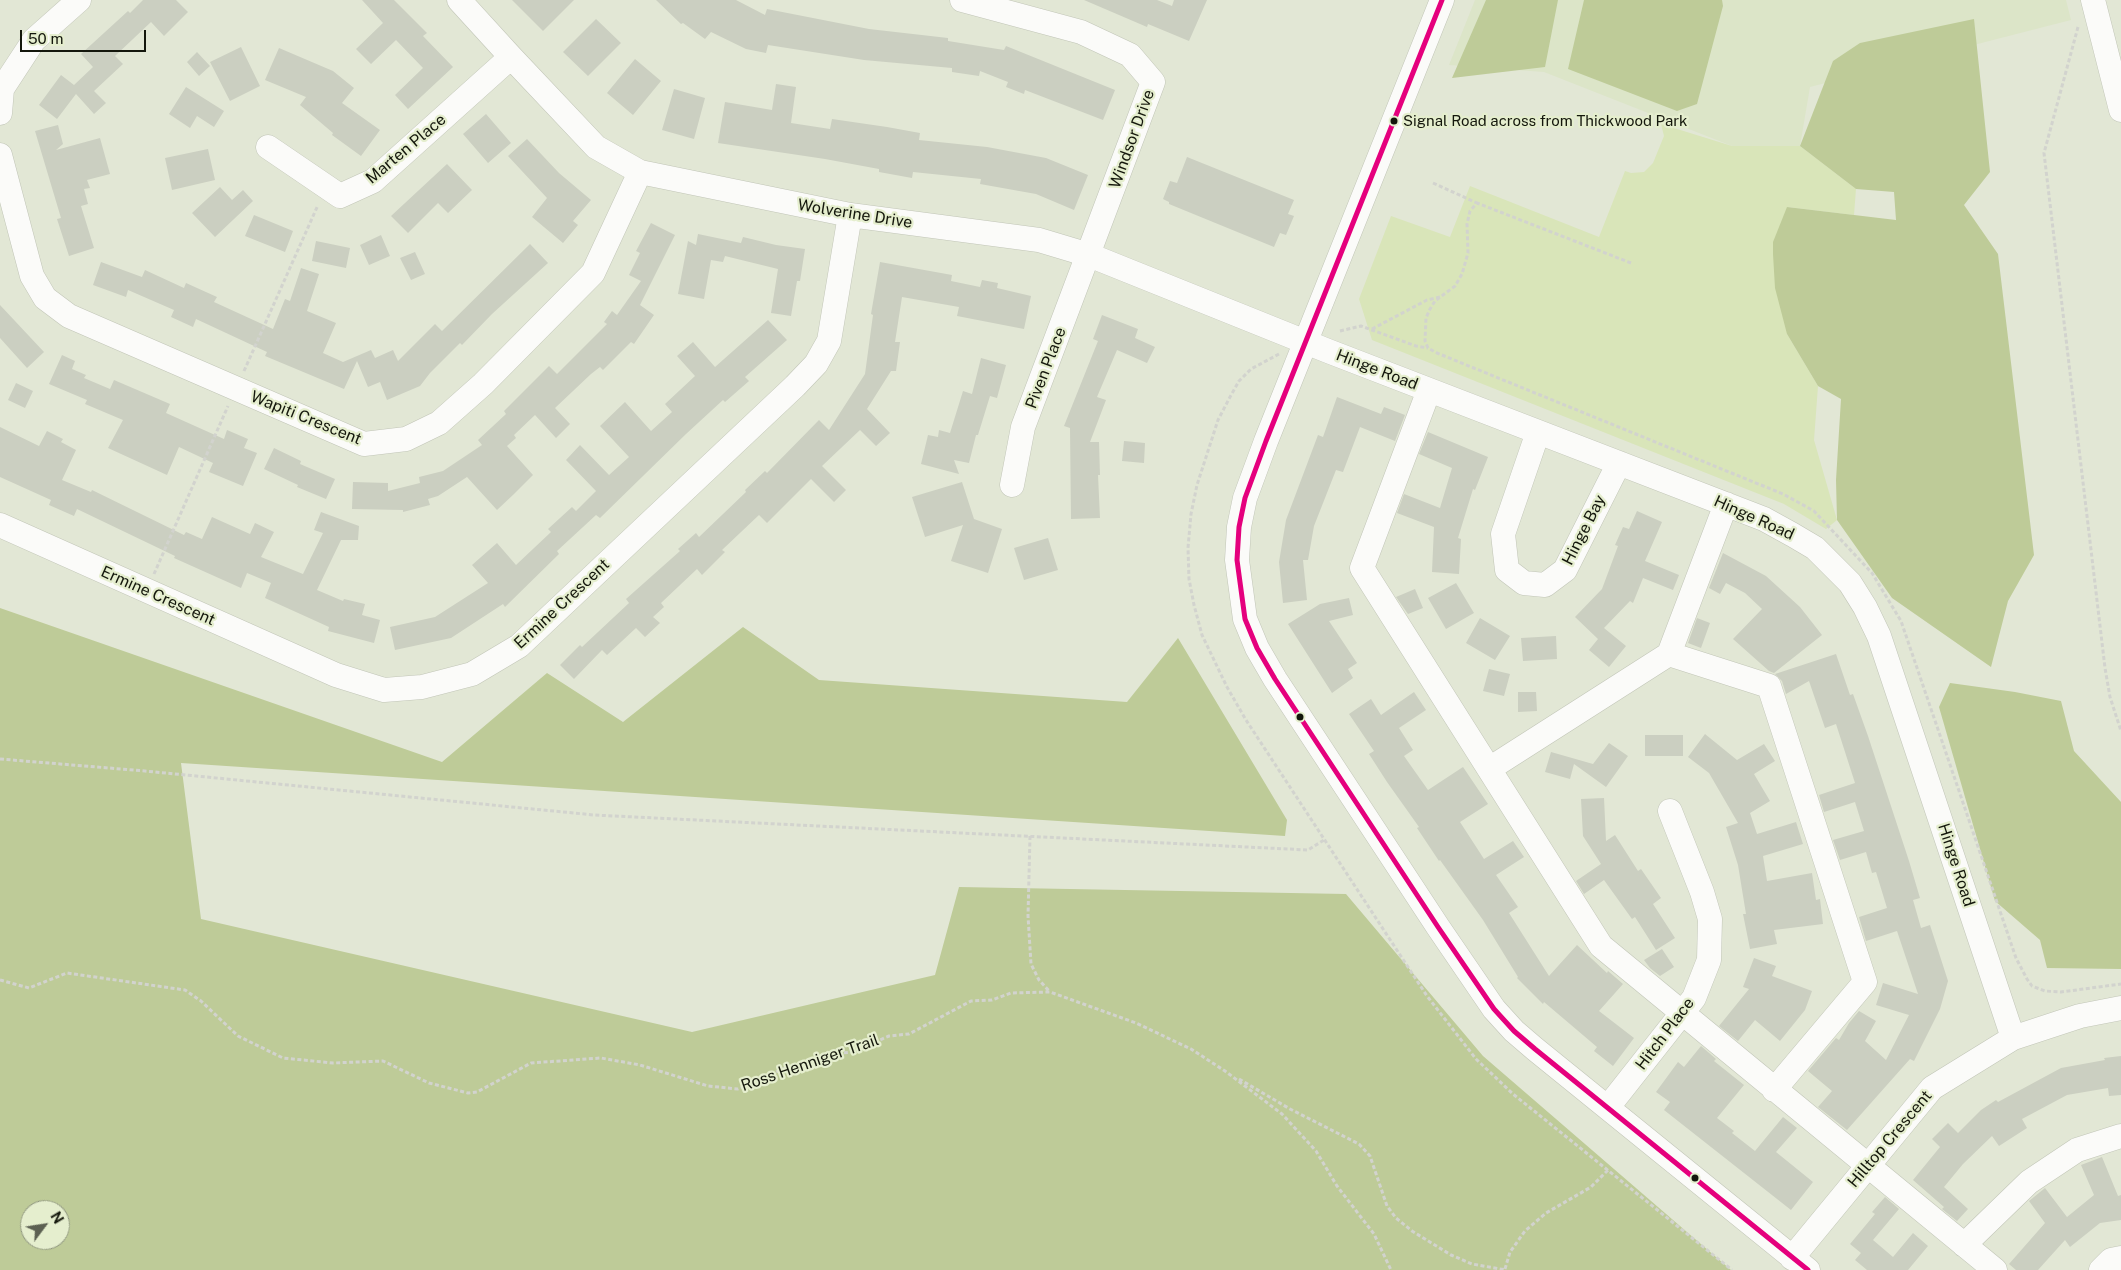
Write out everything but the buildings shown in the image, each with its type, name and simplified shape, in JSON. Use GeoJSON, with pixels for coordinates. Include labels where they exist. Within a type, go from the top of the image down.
{"type":"FeatureCollection","features":[{"type":"Feature","properties":{"kind":"street"},"geometry":{"type":"LineString","coordinates":[[0,113],[2,90],[34,40],[79,0]]}},
{"type":"Feature","properties":{"kind":"street","name":"Wolverine Drive"},"geometry":{"type":"LineString","coordinates":[[459,0],[511,58],[596,147],[640,172],[850,215],[1040,240],[1089,255],[1305,341]]}},
{"type":"Feature","properties":{"kind":"street","name":"Windsor Drive"},"geometry":{"type":"LineString","coordinates":[[962,0],[1081,32],[1130,54],[1153,82],[1089,255]]}},
{"type":"Feature","properties":{"kind":"street"},"geometry":{"type":"LineString","coordinates":[[1442,0],[1255,471],[1239,527],[1237,560],[1245,618],[1257,648],[1275,679],[1432,919],[1494,1009],[1514,1032],[1535,1050],[1800,1264]]}},
{"type":"Feature","properties":{"kind":"street"},"geometry":{"type":"LineString","coordinates":[[2087,9],[2121,110]]}},
{"type":"Feature","properties":{"kind":"street","name":"Marten Place"},"geometry":{"type":"LineString","coordinates":[[268,147],[340,196],[373,181],[511,58]]}},
{"type":"Feature","properties":{"kind":"street","name":"Wapiti Crescent"},"geometry":{"type":"LineString","coordinates":[[0,155],[32,276],[45,298],[69,316],[364,444],[406,439],[439,423],[483,384],[593,273],[640,172]]}},
{"type":"Feature","properties":{"kind":"street","name":"Ermine Crescent"},"geometry":{"type":"LineString","coordinates":[[0,525],[336,675],[384,690],[422,687],[472,674],[519,646],[816,364],[829,341],[850,215]]}},
{"type":"Feature","properties":{"kind":"street","name":"Piven Place"},"geometry":{"type":"LineString","coordinates":[[1012,485],[1023,427],[1089,255]]}},
{"type":"Feature","properties":{"kind":"street","name":"Hinge Road"},"geometry":{"type":"LineString","coordinates":[[1305,341],[1764,519],[1794,534],[1815,548],[1850,583],[1865,606],[1886,656],[2013,1038]]}},
{"type":"Feature","properties":{"kind":"street"},"geometry":{"type":"LineString","coordinates":[[1429,390],[1362,568],[1600,946],[1995,1270]]}},
{"type":"Feature","properties":{"kind":"street","name":"Hinge Bay"},"geometry":{"type":"LineString","coordinates":[[1538,432],[1502,534],[1507,570],[1524,583],[1545,585],[1566,570],[1619,463]]}},
{"type":"Feature","properties":{"kind":"street"},"geometry":{"type":"LineString","coordinates":[[1489,769],[1669,654],[1726,504]]}},
{"type":"Feature","properties":{"kind":"street"},"geometry":{"type":"LineString","coordinates":[[1669,654],[1769,686],[1865,982],[1774,1090]]}},
{"type":"Feature","properties":{"kind":"street","name":"Hitch Place"},"geometry":{"type":"LineString","coordinates":[[1608,1108],[1694,998],[1709,960],[1710,919],[1702,892],[1670,811]]}},
{"type":"Feature","properties":{"kind":"street","name":"Hilltop Crescent"},"geometry":{"type":"LineString","coordinates":[[1800,1264],[1866,1166],[1932,1088],[2013,1038],[2080,1016],[2121,1008]]}},
{"type":"Feature","properties":{"kind":"street"},"geometry":{"type":"LineString","coordinates":[[1964,1245],[2029,1182],[2077,1150],[2121,1136]]}},
{"type":"Feature","properties":{"kind":"street"},"geometry":{"type":"LineString","coordinates":[[2101,1270],[2111,1260],[2121,1258]]}},
{"type":"Feature","properties":{"kind":"path"},"geometry":{"type":"LineString","coordinates":[[2087,9],[2044,153],[2105,668],[2110,697],[2121,731]]}},
{"type":"Feature","properties":{"kind":"path"},"geometry":{"type":"LineString","coordinates":[[1433,183],[1477,204],[1631,263]]}},
{"type":"Feature","properties":{"kind":"path"},"geometry":{"type":"LineString","coordinates":[[1428,348],[1425,340],[1426,318],[1436,301],[1455,286],[1462,274],[1468,253],[1470,212],[1477,204]]}},
{"type":"Feature","properties":{"kind":"path"},"geometry":{"type":"LineString","coordinates":[[1371,330],[1427,300],[1442,297]]}},
{"type":"Feature","properties":{"kind":"path"},"geometry":{"type":"LineString","coordinates":[[1340,330],[1354,326],[1416,346],[1428,348],[1437,354],[1783,494],[1805,504],[1814,511],[1872,573],[1901,621],[2016,958],[2027,979],[2032,986],[2045,991],[2061,992],[2121,984]]}},
{"type":"Feature","properties":{"kind":"path"},"geometry":{"type":"LineString","coordinates":[[0,759],[594,815],[1308,850],[1324,840]]}},
{"type":"Feature","properties":{"kind":"path"},"geometry":{"type":"LineString","coordinates":[[1030,836],[1028,916],[1030,964],[1039,980],[1050,992]]}},
{"type":"Feature","properties":{"kind":"path","name":"Ross Henniger Trail"},"geometry":{"type":"LineString","coordinates":[[0,980],[29,988],[67,973],[185,990],[201,1001],[238,1036],[283,1058],[333,1063],[384,1061],[429,1083],[468,1093],[478,1092],[531,1063],[601,1058],[640,1065],[708,1086],[738,1089],[785,1068],[795,1069],[832,1054],[852,1052],[889,1036],[909,1034],[971,1001],[992,1000],[1011,993],[1050,992],[1136,1023],[1191,1049],[1225,1071],[1282,1114],[1316,1150],[1337,1186],[1374,1234],[1391,1270]]}},
{"type":"Feature","properties":{"kind":"path"},"geometry":{"type":"LineString","coordinates":[[1225,1071],[1290,1109],[1359,1144],[1370,1156],[1387,1206],[1396,1218],[1412,1231],[1451,1255],[1472,1264],[1506,1269],[1510,1252],[1525,1231],[1546,1213],[1591,1186],[1608,1170]]}},
{"type":"Feature","properties":{"kind":"shaded area"},"geometry":{"type":"Polygon","coordinates":[[[1475,0],[2066,0],[2071,20],[1810,87],[1800,146],[1732,146],[1544,72],[1449,65],[1475,0]]]}},
{"type":"Feature","properties":{"kind":"shaded area"},"geometry":{"type":"Polygon","coordinates":[[[1661,124],[1732,146],[1800,146],[1856,189],[1854,215],[1787,207],[1787,334],[1818,386],[1814,440],[1837,520],[1826,529],[1784,504],[1372,340],[1359,299],[1391,216],[1450,237],[1470,186],[1599,237],[1625,171],[1631,173],[1644,172],[1653,163],[1664,136],[1661,124]]]}},
{"type":"Feature","properties":{"kind":"green space"},"geometry":{"type":"Polygon","coordinates":[[[1486,0],[1558,0],[1545,67],[1452,78],[1486,0]]]}},
{"type":"Feature","properties":{"kind":"green space"},"geometry":{"type":"Polygon","coordinates":[[[1584,0],[1722,0],[1723,6],[1697,104],[1677,111],[1568,69],[1584,0]]]}},
{"type":"Feature","properties":{"kind":"green space"},"geometry":{"type":"Polygon","coordinates":[[[1974,19],[1990,172],[1964,205],[1998,254],[2034,555],[2008,601],[1991,667],[1892,598],[1837,520],[1836,480],[1841,399],[1818,386],[1787,334],[1775,288],[1773,254],[1773,242],[1787,207],[1896,220],[1894,192],[1856,189],[1800,146],[1833,61],[1860,43],[1974,19]]]}},
{"type":"Feature","properties":{"kind":"green space"},"geometry":{"type":"Polygon","coordinates":[[[0,608],[442,762],[547,673],[623,722],[743,627],[819,680],[1127,702],[1178,638],[1287,820],[1285,836],[181,763],[201,919],[692,1032],[935,975],[959,887],[1346,894],[1483,1056],[1731,1270],[0,1270],[0,608]]]}},
{"type":"Feature","properties":{"kind":"green space"},"geometry":{"type":"Polygon","coordinates":[[[1950,683],[2015,692],[2061,701],[2074,751],[2121,802],[2121,969],[2047,968],[2040,940],[1995,901],[1939,707],[1950,683]]]}},
{"type":"Feature","properties":{"kind":"transit line"},"geometry":{"type":"LineString","coordinates":[[1442,0],[1245,498],[1239,527],[1237,560],[1245,619],[1257,648],[1275,679],[1494,1009],[1514,1031],[1535,1049],[1808,1270]]}},
{"type":"Feature","properties":{"kind":"place","name":"Signal Road across from Thickwood Park"},"geometry":{"type":"Point","coordinates":[1394,121]}}]}
